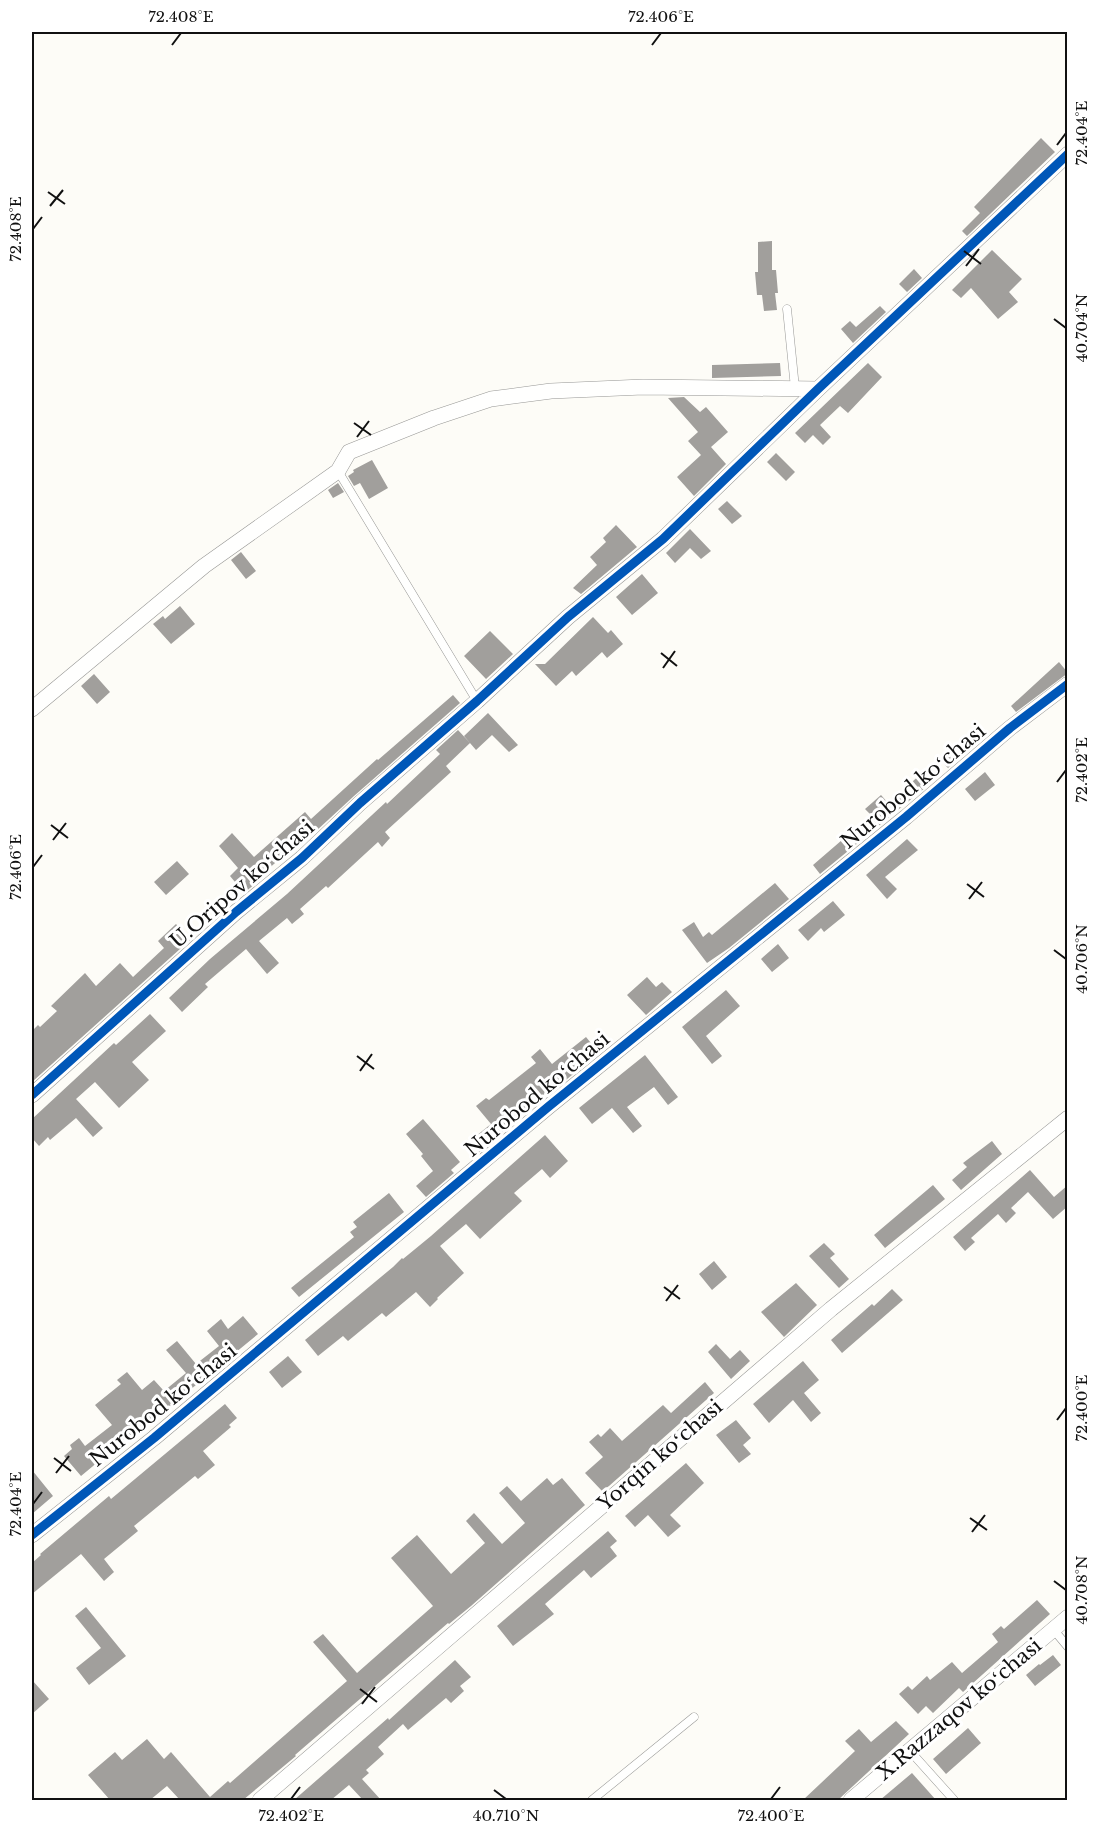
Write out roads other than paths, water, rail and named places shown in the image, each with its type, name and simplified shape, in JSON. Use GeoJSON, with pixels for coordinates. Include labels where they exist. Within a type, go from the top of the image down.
{"type":"FeatureCollection","features":[{"type":"Feature","properties":{"kind":"street","name":"U.Oripov koʻchasi"},"geometry":{"type":"LineString","coordinates":[[32,1095],[236,912],[302,858],[568,617],[663,539],[818,389],[1068,154]]}},
{"type":"Feature","properties":{"kind":"street"},"geometry":{"type":"LineString","coordinates":[[32,709],[204,566],[338,471],[349,452],[434,418],[491,399],[551,391],[643,387],[818,389]]}},
{"type":"Feature","properties":{"kind":"street","name":"Nurobod koʻchasi"},"geometry":{"type":"LineString","coordinates":[[32,1535],[154,1438],[557,1100],[906,817],[1011,728],[1068,684]]}},
{"type":"Feature","properties":{"kind":"street","name":"Yorqin koʻchasi"},"geometry":{"type":"LineString","coordinates":[[260,1800],[831,1309],[1068,1118]]}},
{"type":"Feature","properties":{"kind":"street","name":"X.Razzaqov koʻchasi"},"geometry":{"type":"LineString","coordinates":[[851,1800],[1068,1617]]}},
{"type":"Feature","properties":{"kind":"lane"},"geometry":{"type":"LineString","coordinates":[[787,309],[795,388]]}},
{"type":"Feature","properties":{"kind":"lane"},"geometry":{"type":"LineString","coordinates":[[338,471],[477,701]]}},
{"type":"Feature","properties":{"kind":"lane"},"geometry":{"type":"LineString","coordinates":[[1053,1629],[1068,1647]]}},
{"type":"Feature","properties":{"kind":"lane"},"geometry":{"type":"LineString","coordinates":[[592,1800],[694,1717]]}},
{"type":"Feature","properties":{"kind":"lane"},"geometry":{"type":"LineString","coordinates":[[910,1751],[954,1800]]}}]}
